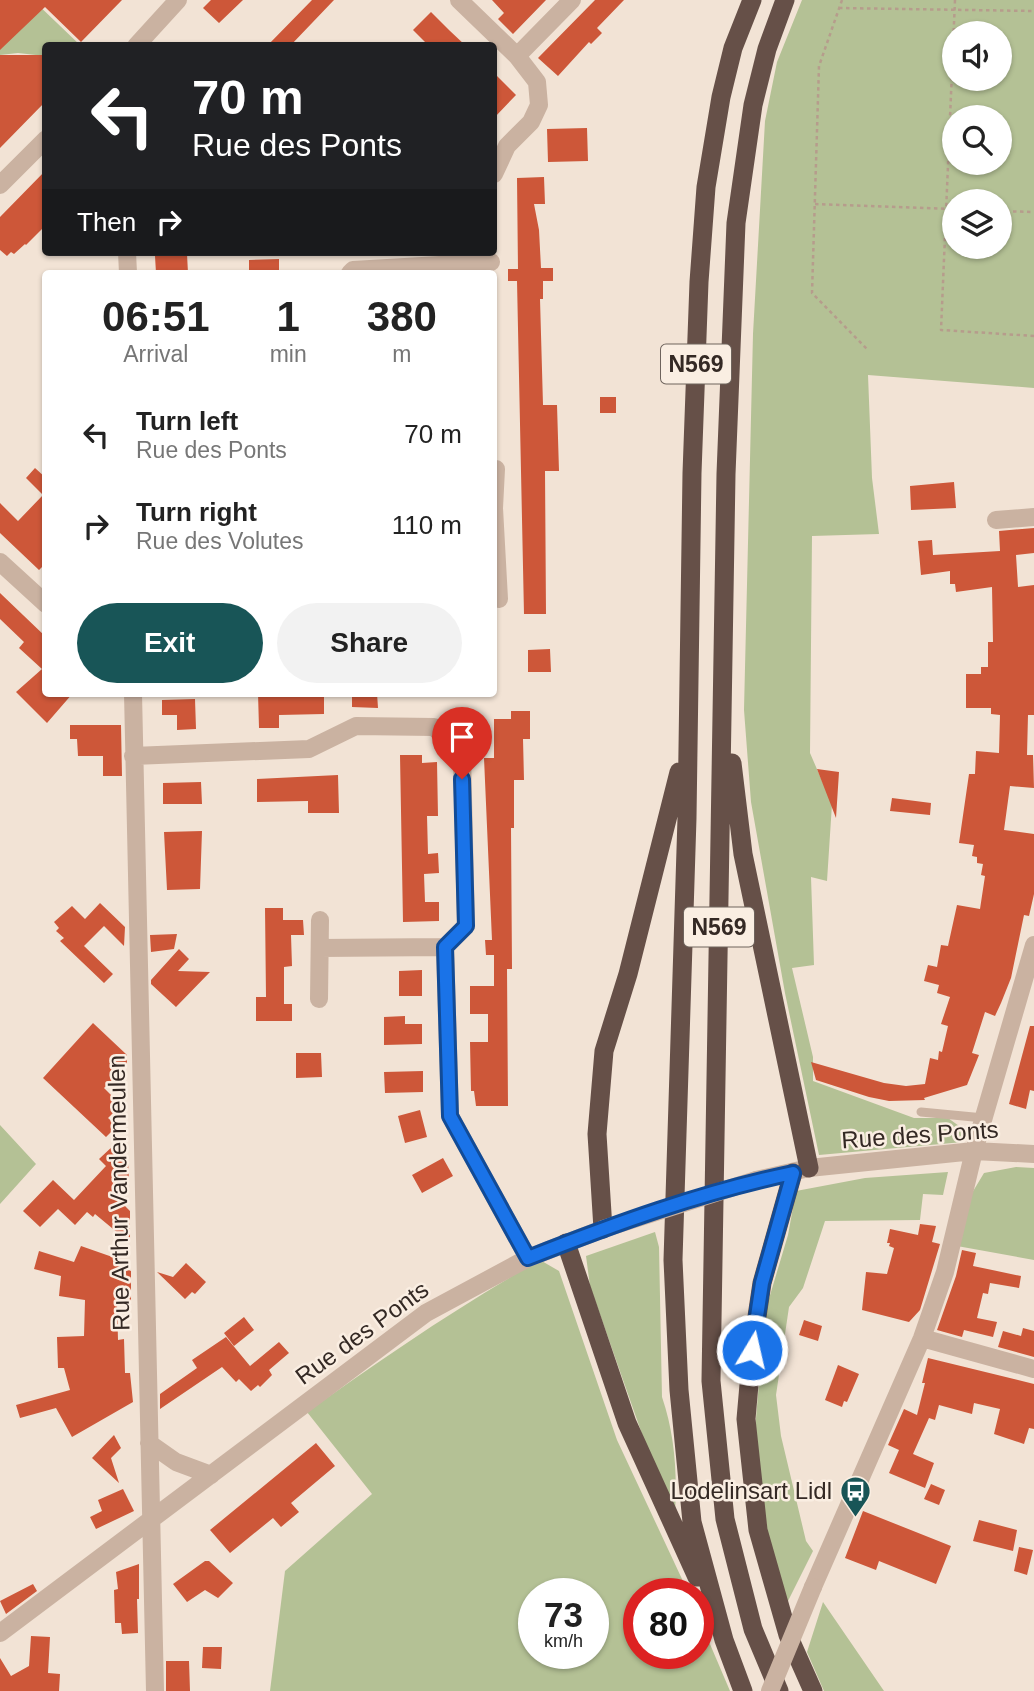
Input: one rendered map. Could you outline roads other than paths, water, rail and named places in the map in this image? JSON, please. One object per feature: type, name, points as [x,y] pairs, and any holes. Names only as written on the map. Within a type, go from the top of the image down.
[{"type":"highway","name":"N569","points":[[743,1691],[722,1632],[692,1522],[679,1390],[673,1259],[699,282],[706,187],[720,97],[733,48],[752,0]]},
{"type":"highway","name":"N569","points":[[779,1691],[753,1629],[724,1519],[711,1381],[711,1250],[726,474],[736,223],[753,105],[767,49],[785,0]]},
{"type":"highway","points":[[723,697],[743,854],[801,1170],[762,1283],[752,1350],[746,1419],[758,1530],[788,1635],[813,1691]]},
{"type":"highway","points":[[603,1229],[597,1134],[604,1051],[643,920],[688,734]]},
{"type":"highway","points":[[566,1243],[627,1423],[722,1632]]},
{"type":"street","points":[[140,42],[178,0]]},
{"type":"street","points":[[459,0],[517,56],[537,82],[539,105],[531,122],[507,146],[497,168]]},
{"type":"street","points":[[517,56],[572,0]]},
{"type":"street","points":[[0,185],[42,143]]},
{"type":"street","points":[[353,270],[491,262]]},
{"type":"street","points":[[996,520],[1034,517]]},
{"type":"street","points":[[0,562],[42,600]]},
{"type":"street","points":[[497,563],[499,599]]},
{"type":"street","name":"Rue Arthur Vandermeulen","points":[[133,697],[155,1691]]},
{"type":"street","points":[[134,756],[309,750],[356,726],[434,727],[462,755],[466,926],[445,947],[320,948]]},
{"type":"street","points":[[319,999],[320,920]]},
{"type":"street","points":[[770,1691],[922,1338],[945,1272],[974,1150],[1034,945]]},
{"type":"street","points":[[445,947],[450,1116],[528,1258]]},
{"type":"street","name":"Rue des Ponts","points":[[0,1633],[426,1312],[528,1258],[603,1229],[756,1180],[801,1170],[974,1150],[1034,1154]]},
{"type":"street","points":[[922,1338],[1034,1369]]},
{"type":"street","points":[[149,1443],[176,1462],[211,1475]]},
{"type":"lane","points":[[921,1112],[984,1118]]},
{"type":"place","name":"Lodelinsart Lidl","points":[[855,1518]]}]
